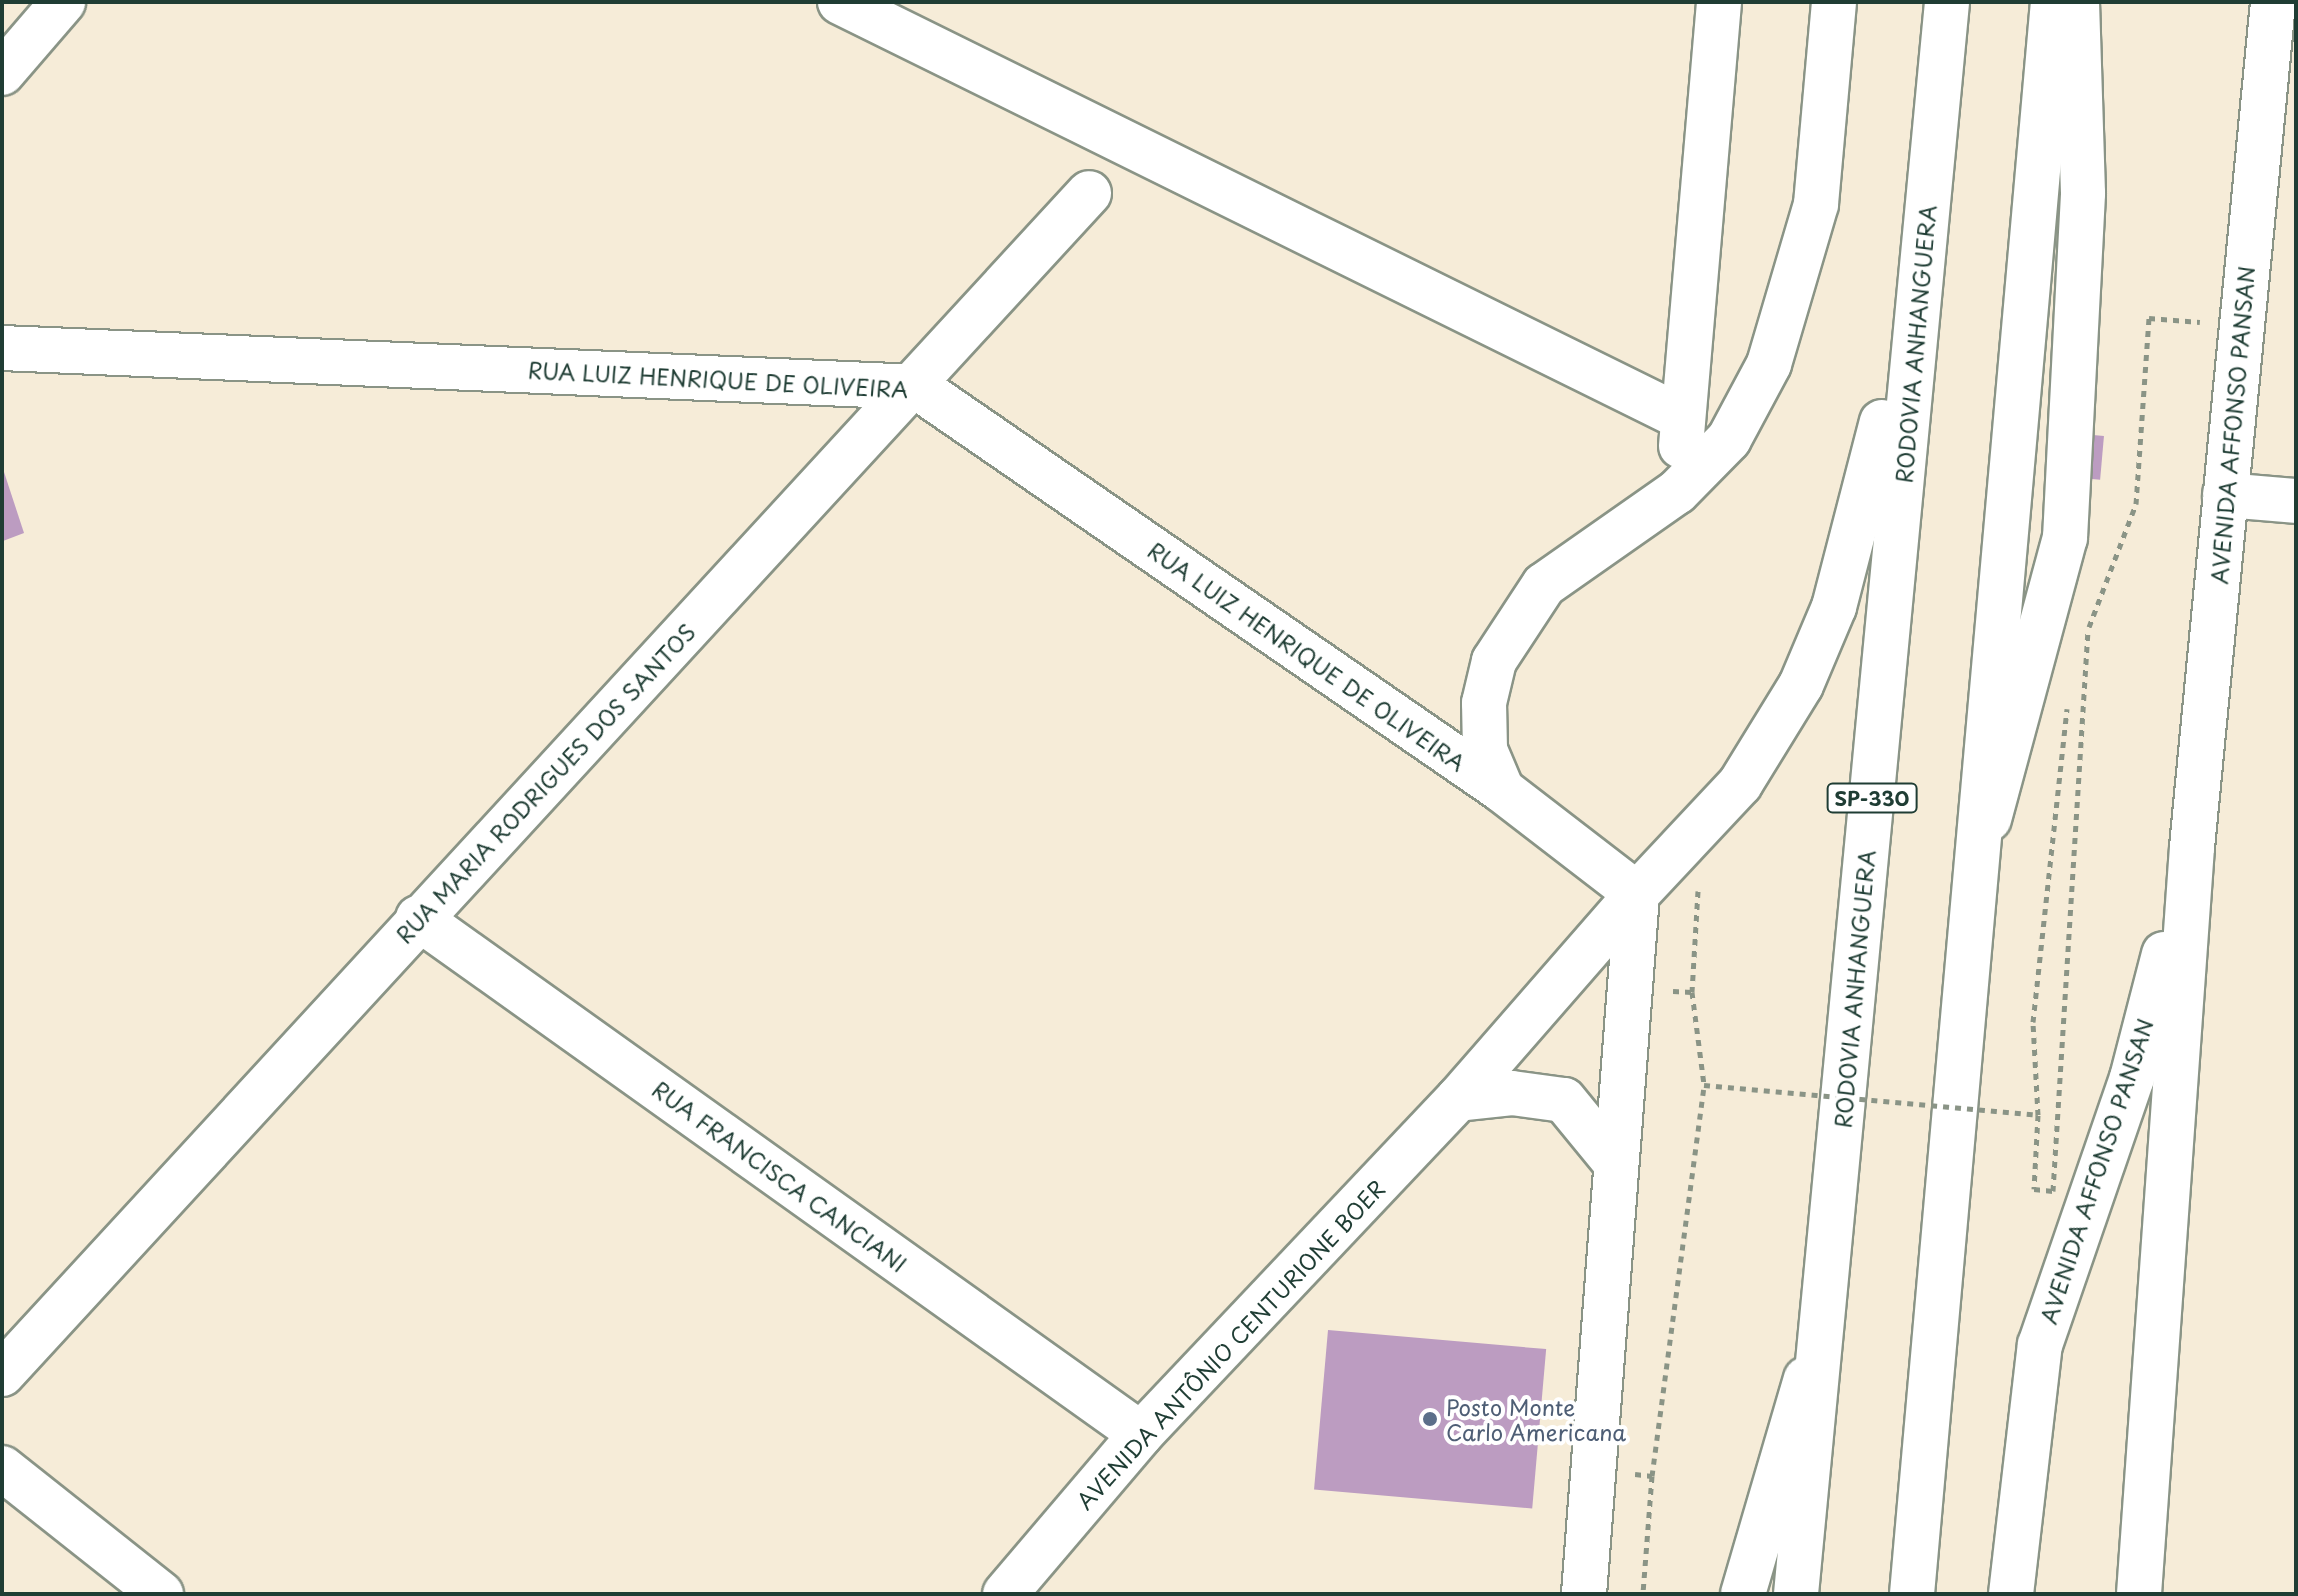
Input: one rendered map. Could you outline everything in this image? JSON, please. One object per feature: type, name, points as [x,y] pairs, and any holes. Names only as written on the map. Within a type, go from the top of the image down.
[{"type":"main road","points":[[2,73],[63,2]]},
{"type":"main road","points":[[840,2],[1683,418]]},
{"type":"main road","points":[[1677,492],[1719,2]]},
{"type":"main road","points":[[1502,790],[1485,750],[1484,703],[1494,661],[1515,622],[1544,585],[1677,492],[1729,439],[1769,364],[1797,285],[1816,204],[1834,2]]},
{"type":"main road","points":[[1912,1594],[2053,2]]},
{"type":"main road","points":[[1978,852],[2011,753],[2065,538],[2083,193],[2077,2]]},
{"type":"main road","name":"AVENIDA AFFONSO PANSAN","points":[[2139,1594],[2192,847],[2273,2]]},
{"type":"main road","name":"AVENIDA ANTÔNIO CENTURIONE BOER","points":[[1005,1594],[1141,1434],[1458,1099],[1637,894],[1740,784],[1801,685],[1834,607],[1876,462],[1946,13]]},
{"type":"main road","name":"RODOVIA ANHANGUERA","points":[[1796,1594],[1946,13]]},
{"type":"main road","name":"RUA MARIA RODRIGUES DOS SANTOS","points":[[2,1374],[418,918],[917,387],[1089,193]]},
{"type":"main road","name":"RUA LUIZ HENRIQUE DE OLIVEIRA","points":[[2,348],[917,387],[1502,790],[1637,894]]},
{"type":"main road","points":[[2225,495],[2296,501]]},
{"type":"main road","name":"AVENIDA AFFONSO PANSAN","points":[[2011,1594],[2040,1345],[2132,1078],[2192,847]]},
{"type":"main road","points":[[1584,1594],[1614,1161],[1637,894]]},
{"type":"main road","name":"RUA FRANCISCA CANCIANI","points":[[418,918],[1141,1434]]},
{"type":"main road","points":[[1458,1099],[1512,1093],[1564,1100],[1614,1161]]},
{"type":"main road","points":[[1743,1594],[1822,1322]]},
{"type":"main road","points":[[2,1468],[161,1594]]},
{"type":"path","points":[[2068,701],[2033,1022],[2038,1115],[2034,1189],[2053,1191],[2088,630],[2136,504],[2149,318],[2241,325]]},
{"type":"path","points":[[2075,630],[2088,630]]},
{"type":"path","points":[[1643,1594],[1652,1476],[1704,1085],[1692,992],[1703,824]]},
{"type":"path","points":[[1704,1085],[2038,1115]]},
{"type":"building","points":[[2093,435],[2104,436],[2100,480],[2089,479]]},
{"type":"building","points":[[3,469],[24,533],[3,541],[2,539]]},
{"type":"building","name":"Posto Monte Carlo Americana","points":[[1328,1330],[1546,1349],[1532,1508],[1314,1489]]},
{"type":"place","name":"Posto Monte Carlo Americana","points":[[1430,1419]]}]
